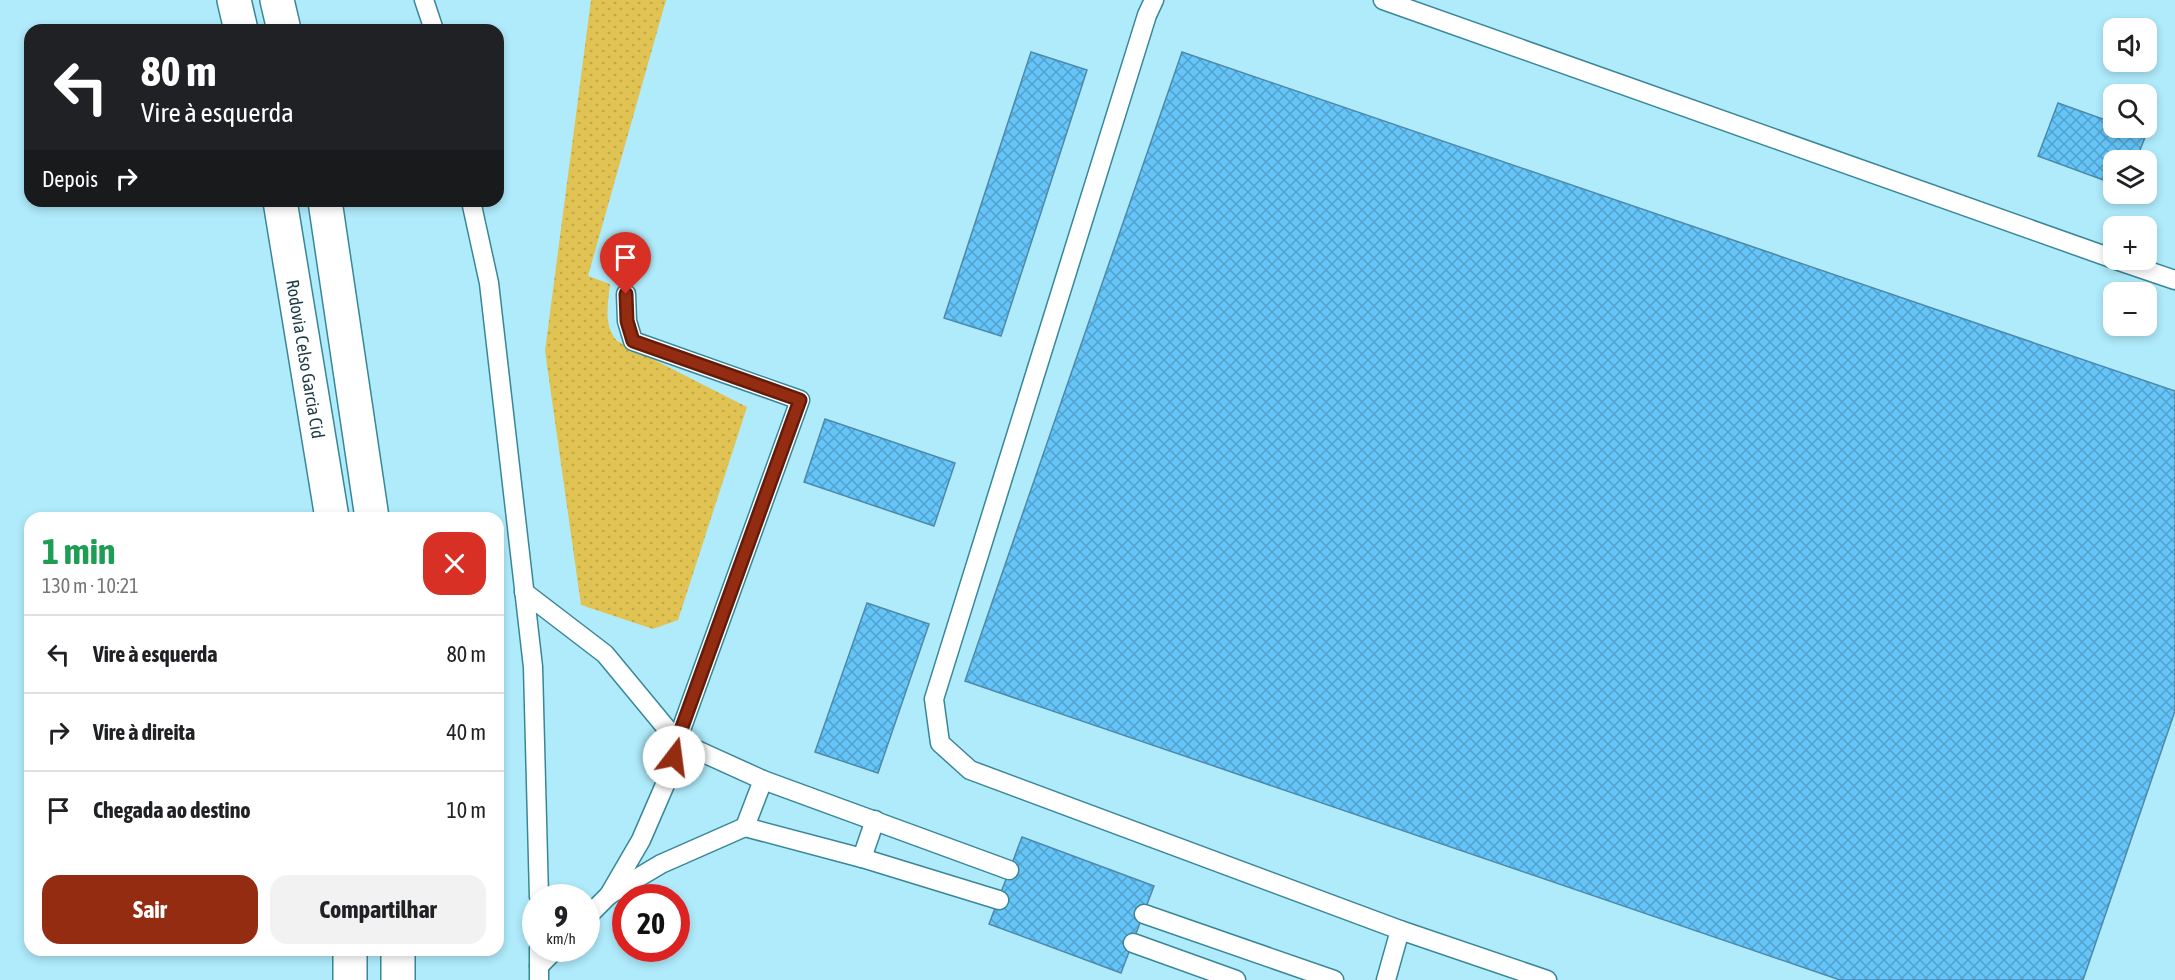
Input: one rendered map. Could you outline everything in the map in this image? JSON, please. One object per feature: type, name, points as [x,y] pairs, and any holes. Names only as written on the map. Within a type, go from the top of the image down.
[{"type":"highway","points":[[234,0],[240,24]]},
{"type":"highway","points":[[277,0],[283,24]]},
{"type":"highway","name":"Rodovia Celso Garcia Cid","points":[[281,207],[331,512]]},
{"type":"highway","points":[[327,207],[371,512]]},
{"type":"highway","points":[[350,956],[350,980]]},
{"type":"highway","points":[[398,956],[398,980]]},
{"type":"lane","points":[[424,0],[432,24]]},
{"type":"lane","points":[[1154,0],[1140,38],[934,699],[940,743],[970,770],[1400,930],[1547,980]]},
{"type":"lane","points":[[1383,0],[2103,255]]},
{"type":"lane","points":[[472,207],[489,283],[533,668],[538,884]]},
{"type":"lane","points":[[2146,270],[2175,280]]},
{"type":"lane","points":[[609,895],[641,840],[659,802],[670,773],[677,741],[800,400],[633,341],[627,321],[626,294]]},
{"type":"lane","points":[[524,592],[605,654],[677,741],[763,780],[1009,870]]},
{"type":"lane","points":[[745,827],[763,780]]},
{"type":"lane","points":[[862,858],[875,820]]},
{"type":"lane","points":[[600,904],[609,895],[661,864],[745,827],[862,858],[999,900]]},
{"type":"lane","points":[[1144,914],[1334,980]]},
{"type":"lane","points":[[1386,980],[1400,930]]},
{"type":"lane","points":[[1133,943],[1236,980]]},
{"type":"shaded area","points":[[591,0],[666,0],[588,276],[610,284],[608,321],[617,341],[747,407],[678,620],[653,629],[581,605],[545,351]]},
{"type":"building","points":[[1031,52],[1087,70],[1001,336],[944,318]]},
{"type":"building","points":[[1182,52],[2175,391],[2175,711],[2083,980],[1840,980],[965,681]]},
{"type":"building","points":[[2058,103],[2103,119],[2103,138],[2145,138],[2140,150],[2103,150],[2103,180],[2038,156]]},
{"type":"building","points":[[825,419],[955,463],[934,526],[804,482]]},
{"type":"building","points":[[867,603],[929,624],[878,773],[815,752]]},
{"type":"building","points":[[1022,837],[1154,886],[1121,973],[989,924]]},
{"type":"route","points":[[626,294],[627,321],[633,341],[800,400],[677,741],[674,757]]}]
